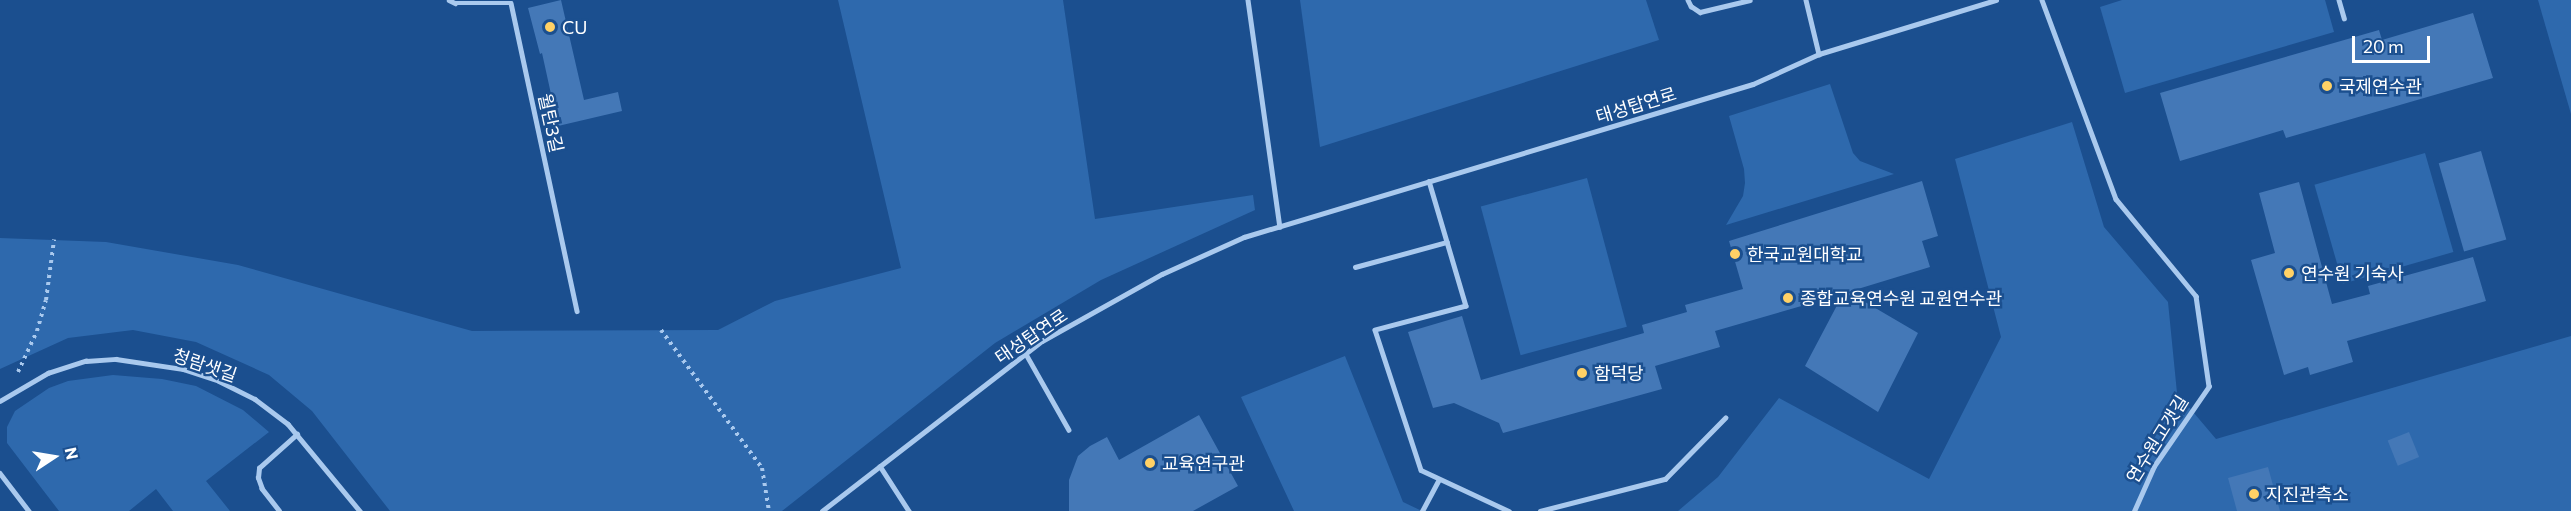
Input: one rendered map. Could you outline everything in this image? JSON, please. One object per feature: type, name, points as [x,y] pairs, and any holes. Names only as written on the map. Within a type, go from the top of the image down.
[{"type":"street","name":"연수원고갯길","points":[[2134,511],[2154,466],[2209,386]]},
{"type":"street","points":[[1422,511],[1439,479]]},
{"type":"lane","name":"월탄3길","points":[[448,0],[455,3],[513,2],[577,311]]},
{"type":"lane","points":[[1248,0],[1280,227]]},
{"type":"lane","points":[[1688,0],[1691,6],[1700,12],[1750,0]]},
{"type":"lane","points":[[1806,0],[1819,54]]},
{"type":"lane","name":"태성탑연로","points":[[822,511],[1042,341],[1162,274],[1244,237],[1753,84],[1819,54],[1996,0]]},
{"type":"lane","points":[[2042,0],[2116,198],[2196,296],[2209,386]]},
{"type":"lane","points":[[2339,0],[2344,18]]},
{"type":"lane","points":[[1429,181],[1466,306],[1375,330],[1416,461],[1421,470],[1509,511]]},
{"type":"lane","points":[[1354,267],[1447,242]]},
{"type":"lane","points":[[1026,354],[1069,430]]},
{"type":"lane","name":"청람샛길","points":[[0,401],[7,394],[48,373],[86,361],[116,359],[152,362],[183,369],[255,399],[297,434],[360,511]]},
{"type":"lane","points":[[1540,511],[1665,479],[1725,418]]},
{"type":"lane","points":[[279,511],[262,489],[258,478],[259,468],[297,434]]},
{"type":"lane","points":[[880,466],[909,511]]},
{"type":"lane","points":[[0,473],[29,511]]},
{"type":"path","points":[[7,394],[37,331],[53,268],[54,240]]},
{"type":"path","points":[[661,330],[762,468],[769,511]]},
{"type":"shaded area","points":[[838,0],[1063,0],[1095,219],[1253,195],[1255,210],[1101,280],[995,343],[782,511],[390,511],[312,411],[269,375],[196,342],[133,330],[68,338],[0,369],[0,238],[106,242],[238,265],[472,331],[718,330],[775,301],[901,268]]},
{"type":"shaded area","points":[[1300,0],[1646,0],[1659,40],[1320,147]]},
{"type":"shaded area","points":[[2122,0],[2325,0],[2334,32],[2125,93],[2100,7]]},
{"type":"shaded area","points":[[2538,0],[2571,0],[2571,114]]},
{"type":"shaded area","points":[[1830,84],[1853,153],[1860,161],[1894,174],[1726,225],[1743,196],[1745,183],[1744,169],[1729,116]]},
{"type":"shaded area","points":[[2072,122],[2104,227],[2168,302],[2177,393],[2216,439],[2571,336],[2571,511],[1678,511],[1718,477],[1779,398],[1929,479],[2001,337],[1955,159]]},
{"type":"shaded area","points":[[2425,153],[2453,252],[2343,284],[2314,185]]},
{"type":"shaded area","points":[[1587,178],[1627,327],[1521,355],[1481,206]]},
{"type":"shaded area","points":[[1345,356],[1403,502],[1422,511],[1294,511],[1241,397]]},
{"type":"shaded area","points":[[113,375],[162,379],[196,386],[243,410],[269,432],[206,481],[230,511],[173,511],[156,489],[129,511],[59,511],[7,443],[7,427],[15,411],[49,388],[68,381]]},
{"type":"building","points":[[561,0],[584,100],[618,92],[622,111],[558,126],[542,53],[540,54],[528,8]]},
{"type":"building","name":"국제연수관","points":[[2473,13],[2493,78],[2286,138],[2283,130],[2180,161],[2160,93],[2379,30],[2382,40]]},
{"type":"building","points":[[2481,151],[2506,239],[2464,252],[2439,163]]},
{"type":"building","points":[[1922,181],[1938,236],[1922,241],[1930,267],[1848,292],[1918,333],[1878,412],[1805,366],[1843,294],[1715,331],[1720,347],[1655,366],[1662,389],[1503,433],[1499,423],[1454,403],[1433,408],[1408,332],[1462,316],[1481,380],[1644,333],[1642,325],[1687,312],[1685,305],[1743,289],[1729,241]]},
{"type":"building","name":"연수원 기숙사","points":[[2299,182],[2332,304],[2370,294],[2368,286],[2473,257],[2486,301],[2347,341],[2353,362],[2310,375],[2308,367],[2284,375],[2251,260],[2275,253],[2259,193]]},
{"type":"building","name":"교육연구관","points":[[1199,415],[1238,486],[1193,511],[1069,511],[1069,480],[1078,456],[1090,446],[1107,437],[1119,460]]},
{"type":"building","points":[[2409,432],[2419,457],[2398,466],[2388,441]]},
{"type":"building","name":"지진관측소","points":[[2268,467],[2280,511],[2237,511],[2228,478]]},
{"type":"place","name":"CU","points":[[550,27]]},
{"type":"place","name":"국제연수관","points":[[2327,86]]},
{"type":"place","name":"한국교원대학교","points":[[1735,254]]},
{"type":"place","name":"연수원 기숙사","points":[[2289,273]]},
{"type":"place","name":"종합교육연수원 교원연수관","points":[[1788,298]]},
{"type":"place","name":"함덕당","points":[[1582,373]]},
{"type":"place","name":"교육연구관","points":[[1150,463]]},
{"type":"place","name":"지진관측소","points":[[2254,494]]}]
